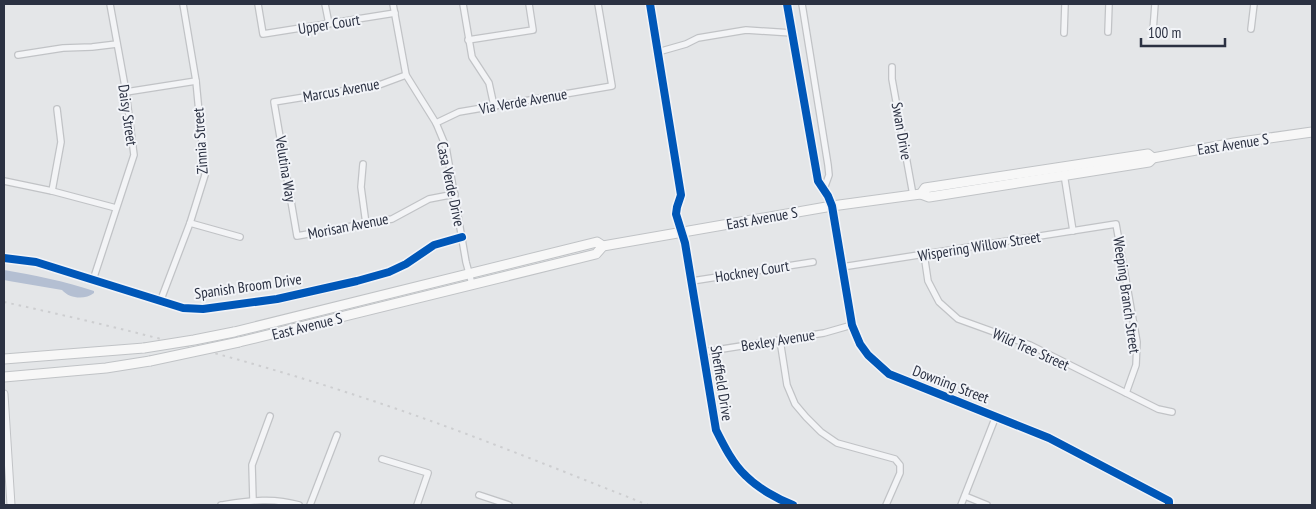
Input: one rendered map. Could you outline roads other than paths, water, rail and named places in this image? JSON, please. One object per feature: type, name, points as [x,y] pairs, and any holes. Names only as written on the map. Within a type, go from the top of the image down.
[{"type":"main road","name":"East Avenue S","points":[[4,377],[106,368],[150,361],[239,342],[596,254],[603,246],[681,231],[832,206],[917,194],[929,197],[1063,176],[1148,162],[1153,158],[1234,143],[1312,132]]},
{"type":"main road","name":"East Avenue S","points":[[917,194],[925,188],[1148,154],[1153,158]]},
{"type":"main road","name":"East Avenue S","points":[[4,359],[144,348],[194,340],[234,332],[596,242],[603,246]]},
{"type":"street","name":"Daisy Street","points":[[93,280],[134,156],[126,92],[110,4]]},
{"type":"street","name":"Zinnia Street","points":[[160,302],[190,223],[205,175],[196,81],[183,4]]},
{"type":"street","name":"Upper Court","points":[[258,4],[263,34],[395,13]]},
{"type":"street","points":[[325,4],[329,24]]},
{"type":"street","name":"Casa Verde Drive","points":[[394,4],[406,75],[436,123],[446,148],[468,273],[472,284]]},
{"type":"street","points":[[463,4],[472,56],[489,83],[494,106]]},
{"type":"street","points":[[468,40],[533,30],[529,4]]},
{"type":"street","name":"Via Verde Avenue","points":[[436,123],[459,112],[612,86],[598,4]]},
{"type":"street","name":"Sheffield Drive","points":[[650,4],[681,195],[676,214],[685,243],[716,430],[726,450],[745,476],[780,500],[793,505]]},
{"type":"street","name":"Downing Street","points":[[787,4],[818,182],[832,206],[852,325],[860,344],[868,355],[889,374],[1049,438],[1169,503]]},
{"type":"street","points":[[802,4],[828,164],[829,174],[824,190]]},
{"type":"street","points":[[1064,33],[1065,4]]},
{"type":"street","points":[[1108,32],[1110,4]]},
{"type":"street","points":[[1153,31],[1154,4]]},
{"type":"street","points":[[1251,29],[1254,4]]},
{"type":"street","points":[[658,52],[686,44],[698,38],[746,30],[792,33]]},
{"type":"street","points":[[18,55],[63,48],[92,48],[117,44]]},
{"type":"street","name":"Swan Drive","points":[[892,67],[892,79],[917,194]]},
{"type":"street","name":"Marcus Avenue","points":[[274,102],[379,85],[406,75]]},
{"type":"street","points":[[126,92],[196,81]]},
{"type":"street","name":"Velutina Way","points":[[274,102],[297,236]]},
{"type":"street","points":[[52,191],[61,142],[58,109]]},
{"type":"street","points":[[1073,231],[1063,176],[1065,172],[1095,167],[1104,161]]},
{"type":"street","points":[[363,164],[361,187],[366,224]]},
{"type":"street","points":[[4,181],[52,191],[116,208]]},
{"type":"street","name":"Morisan Avenue","points":[[297,236],[392,219],[429,199],[455,194]]},
{"type":"street","points":[[190,223],[240,237]]},
{"type":"street","name":"Wispering Willow Street","points":[[842,267],[1116,224]]},
{"type":"street","name":"Weeping Branch Street","points":[[1116,224],[1137,342],[1136,365],[1126,394]]},
{"type":"street","name":"Spanish Broom Drive","points":[[4,258],[36,262],[160,302],[183,308],[203,309],[277,299],[389,272],[406,264],[434,245],[462,238]]},
{"type":"street","name":"Wild Tree Street","points":[[924,254],[928,281],[939,302],[958,319],[1030,346],[1158,409],[1172,412]]},
{"type":"street","name":"Hockney Court","points":[[692,281],[813,262]]},
{"type":"street","name":"Bexley Avenue","points":[[703,352],[824,333],[852,325]]},
{"type":"street","points":[[780,340],[784,372],[790,392],[795,404],[816,427],[837,443],[895,459],[900,465],[900,473],[886,505]]},
{"type":"street","points":[[4,394],[11,505]]},
{"type":"street","points":[[253,500],[252,465],[270,416]]},
{"type":"street","points":[[961,505],[996,416]]},
{"type":"street","points":[[310,505],[337,435]]},
{"type":"street","points":[[382,459],[428,473],[417,505]]},
{"type":"street","points":[[479,494],[509,505]]},
{"type":"street","points":[[965,496],[987,505]]},
{"type":"street","points":[[221,505],[253,500],[282,500],[299,505]]},
{"type":"water","points":[[4,270],[60,281],[94,291],[94,293],[78,298],[62,290],[4,280]]},
{"type":"railway","points":[[4,302],[182,344],[314,382],[395,408],[648,505]]}]
